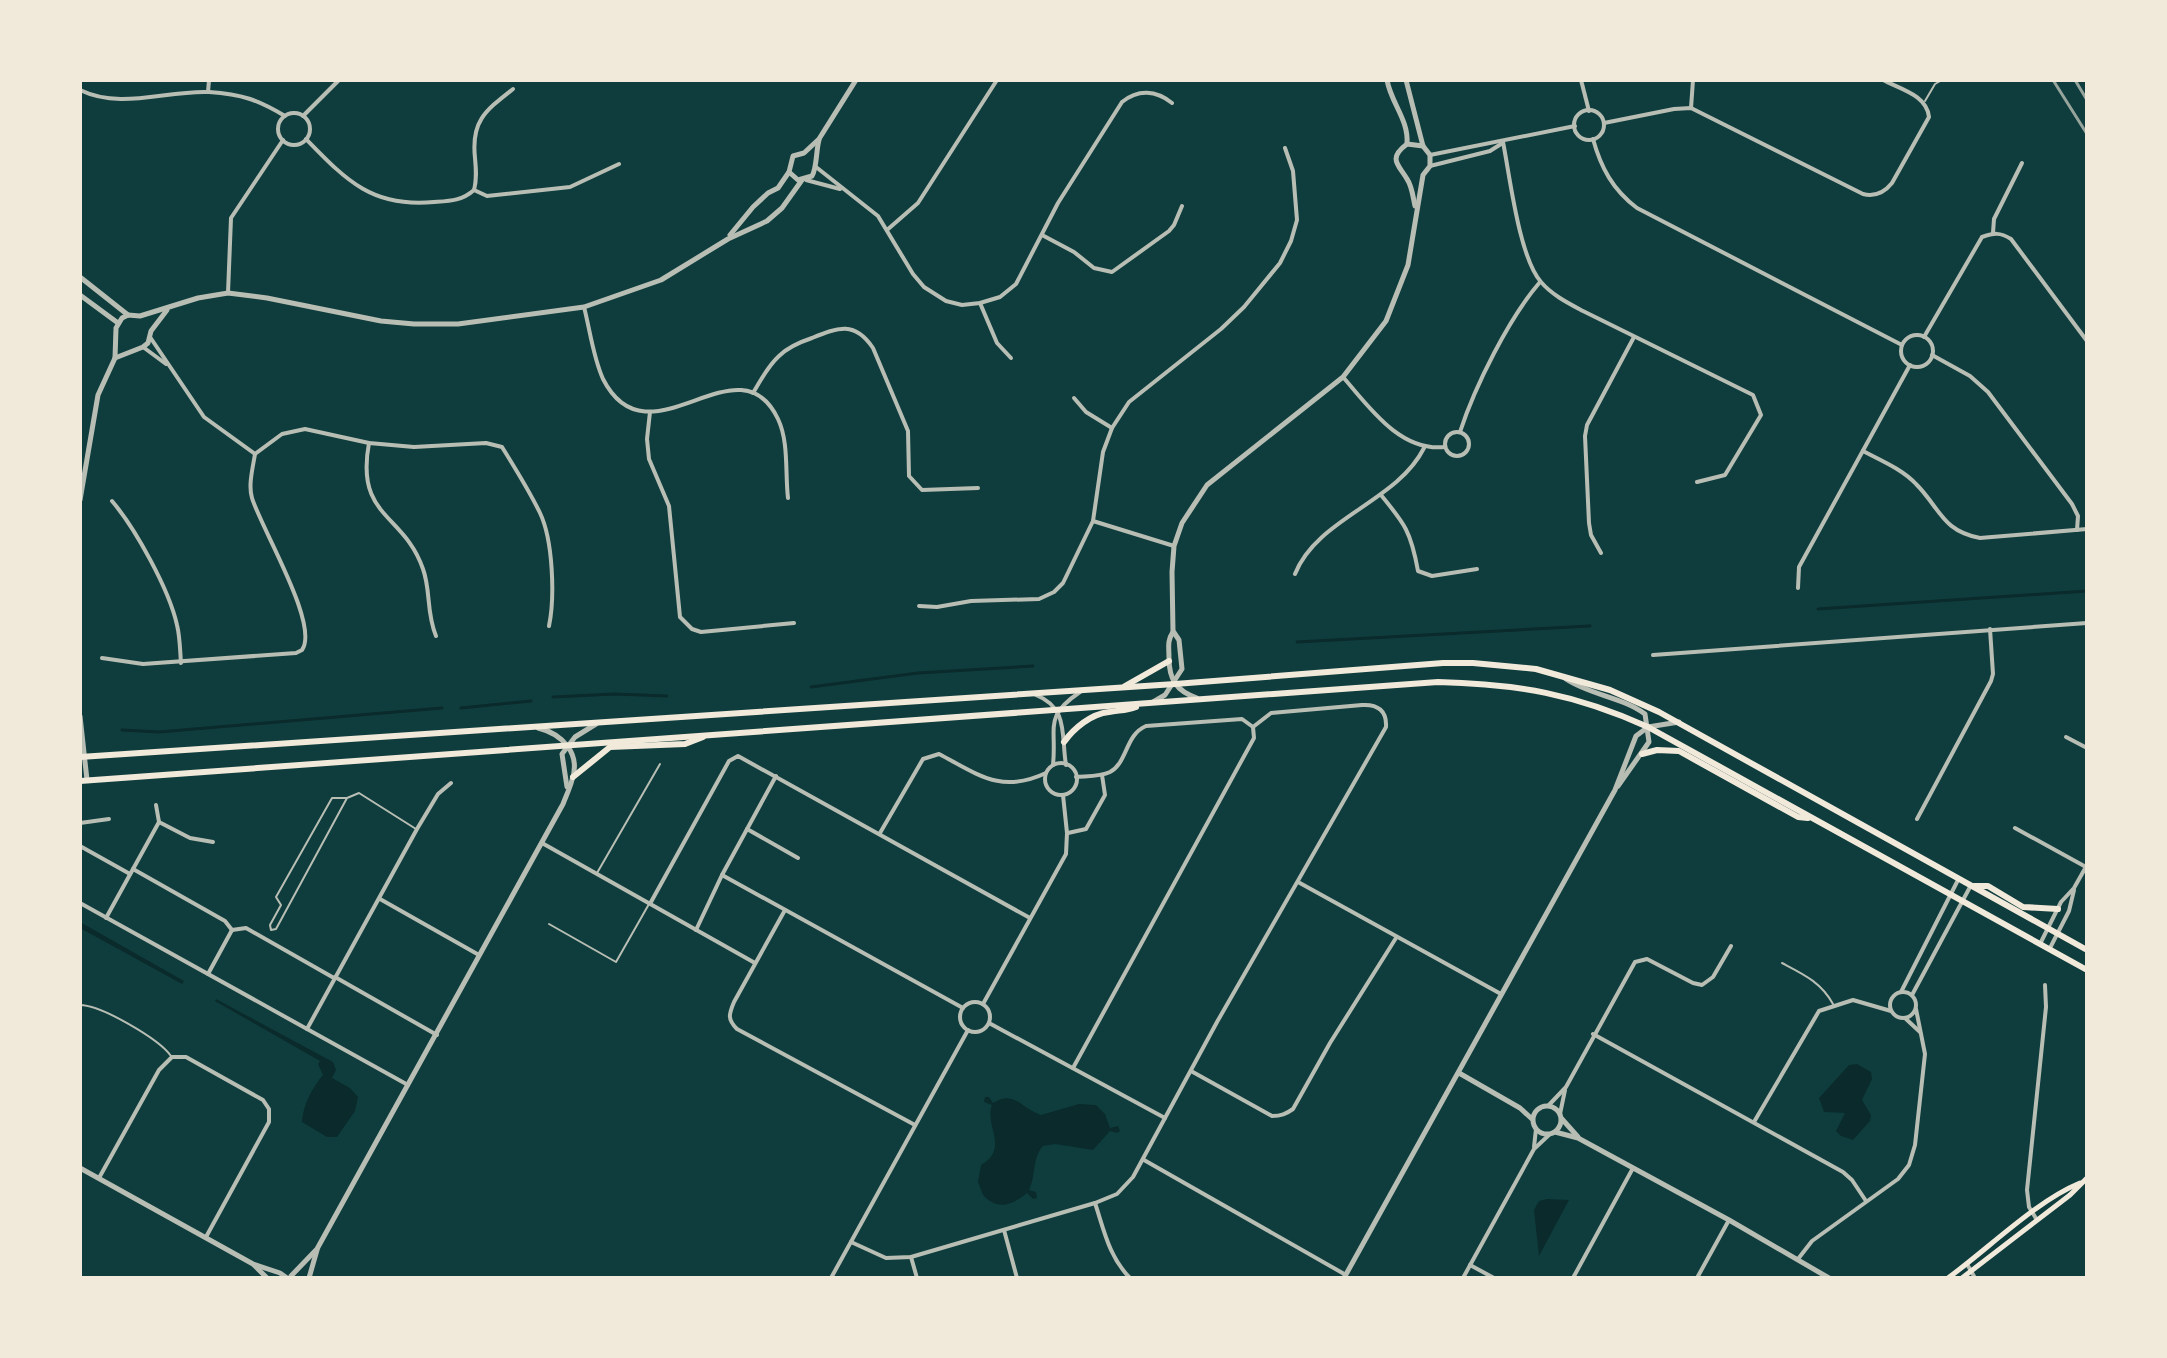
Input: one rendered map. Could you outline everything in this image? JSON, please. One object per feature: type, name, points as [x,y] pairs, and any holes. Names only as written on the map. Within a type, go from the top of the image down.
[{"type":"main road","points":[[1122,687],[1169,661]]},
{"type":"main road","points":[[83,756],[596,724],[1443,663],[1517,666],[1610,690],[1679,722],[2087,950]]},
{"type":"main road","points":[[83,780],[1438,682],[1490,683],[1576,699],[1648,727],[2087,970]]},
{"type":"main road","points":[[1064,742],[1075,728],[1088,720],[1106,712],[1126,711],[1147,704]]},
{"type":"main road","points":[[573,777],[610,747],[685,744],[710,735]]},
{"type":"main road","points":[[1642,754],[1657,750],[1679,751],[1798,817],[1812,819]]},
{"type":"main road","points":[[1970,887],[1988,886],[2023,907],[2058,909]]},
{"type":"main road","points":[[1948,1278],[2067,1188],[2087,1178]]},
{"type":"main road","points":[[1963,1278],[2070,1195],[2080,1183]]},
{"type":"street","points":[[208,92],[209,80]]},
{"type":"street","points":[[303,116],[339,80]]},
{"type":"street","points":[[728,239],[753,207],[778,188],[789,172],[790,160],[804,153],[819,139],[856,80]]},
{"type":"street","points":[[887,230],[918,203],[997,80]]},
{"type":"street","points":[[1387,80],[1406,127],[1407,144],[1396,158],[1399,170],[1406,176],[1416,178],[1423,175]]},
{"type":"street","points":[[1203,700],[1186,695],[1168,671],[1168,640],[1173,631],[1174,546],[1182,523],[1207,485],[1343,377],[1386,321],[1408,265],[1423,175],[1430,166],[1430,155],[1423,146],[1406,80]]},
{"type":"street","points":[[1581,80],[1589,111]]},
{"type":"street","points":[[1691,108],[1693,80]]},
{"type":"street","points":[[1604,123],[1691,108],[1863,194],[1879,194],[1892,183],[1928,123],[1929,112],[1924,102],[1883,80]]},
{"type":"street","points":[[306,139],[336,171],[357,187],[382,197],[414,204],[458,200],[474,190],[477,175],[473,141],[477,125],[513,89]]},
{"type":"street","points":[[80,90],[93,96],[118,100],[208,92],[258,100],[285,116]]},
{"type":"street","points":[[804,153],[843,190],[878,216],[913,274],[931,293],[954,304],[980,303],[1000,297],[1016,284],[1070,183],[1122,102],[1131,95],[1149,92],[1172,103]]},
{"type":"street","points":[[1589,111],[1597,113],[1604,123],[1602,133],[1593,139],[1582,137],[1575,126],[1577,117],[1589,111]]},
{"type":"street","points":[[294,113],[303,116],[310,129],[306,139],[292,145],[283,140],[278,130],[285,116],[294,113]]},
{"type":"street","points":[[1430,155],[1575,126]]},
{"type":"street","points":[[143,347],[147,326],[168,309],[198,298],[228,293],[381,321],[414,324],[458,324],[584,307],[661,280],[728,239],[774,216],[804,180],[812,176],[819,139]]},
{"type":"street","points":[[1593,139],[1606,175],[1626,200],[1637,208],[1902,345]]},
{"type":"street","points":[[228,293],[231,218],[283,140]]},
{"type":"street","points":[[1430,166],[1490,151],[1503,142]]},
{"type":"street","points":[[1503,142],[1524,246],[1540,282],[1556,295],[1634,337],[1753,395],[1761,415],[1725,475],[1697,482]]},
{"type":"street","points":[[1407,144],[1423,146]]},
{"type":"street","points":[[919,606],[1031,600],[1049,595],[1063,583],[1093,521],[1103,452],[1112,428],[1129,402],[1221,329],[1244,307],[1280,263],[1297,220],[1293,171],[1285,148]]},
{"type":"street","points":[[1993,233],[1994,219],[2022,163]]},
{"type":"street","points":[[474,190],[487,196],[570,187],[619,164]]},
{"type":"street","points":[[789,172],[795,179],[843,190]]},
{"type":"street","points":[[1406,176],[1415,211]]},
{"type":"street","points":[[1042,235],[1082,257],[1094,268],[1112,272],[1169,231],[1182,206]]},
{"type":"street","points":[[1924,337],[1982,237],[1993,233],[2011,239],[2087,341]]},
{"type":"street","points":[[80,277],[147,326],[204,417],[255,454]]},
{"type":"street","points":[[1460,432],[1469,405],[1515,316],[1540,282]]},
{"type":"street","points":[[80,295],[118,323]]},
{"type":"street","points":[[980,303],[997,343],[1011,358]]},
{"type":"street","points":[[584,307],[598,365],[609,388],[628,406],[650,412],[676,408],[730,389],[753,393],[768,405],[784,437],[788,498]]},
{"type":"street","points":[[147,326],[168,309]]},
{"type":"street","points":[[80,500],[98,395],[115,358],[118,323],[128,315]]},
{"type":"street","points":[[753,393],[766,369],[796,344],[832,330],[846,328],[857,331],[866,337],[873,348],[908,431],[909,476],[922,490],[978,488]]},
{"type":"street","points":[[1601,553],[1591,535],[1589,523],[1585,436],[1587,425],[1634,337]]},
{"type":"street","points":[[1909,337],[1924,337],[1931,344],[1932,355],[1925,364],[1910,365],[1902,357],[1902,345],[1909,337]]},
{"type":"street","points":[[117,340],[132,350]]},
{"type":"street","points":[[115,358],[143,347]]},
{"type":"street","points":[[143,347],[171,368]]},
{"type":"street","points":[[1932,355],[1970,376],[1988,392],[2072,504],[2078,516],[2077,530]]},
{"type":"street","points":[[1798,588],[1799,567],[1910,365]]},
{"type":"street","points":[[1343,377],[1392,429],[1413,444],[1424,448],[1445,447]]},
{"type":"street","points":[[1074,398],[1086,412],[1112,428]]},
{"type":"street","points":[[650,412],[647,439],[649,459],[669,506],[680,617],[692,629],[701,632],[794,623]]},
{"type":"street","points":[[102,658],[143,664],[181,663],[296,653],[306,645],[307,636],[299,605],[251,495],[255,454],[282,434],[305,429],[369,443],[414,447],[486,443],[502,447],[541,515],[548,538],[552,609],[549,626]]},
{"type":"street","points":[[1460,432],[1468,440],[1466,451],[1460,456],[1452,455],[1445,447],[1445,439],[1449,433],[1460,432]]},
{"type":"street","points":[[369,443],[365,462],[368,488],[379,510],[413,546],[425,572],[429,620],[436,636]]},
{"type":"street","points":[[1295,574],[1301,558],[1311,546],[1381,495],[1416,464],[1424,448]]},
{"type":"street","points":[[1863,451],[1918,485],[1947,525],[1964,535],[1980,538],[2087,529]]},
{"type":"street","points":[[1381,495],[1413,539],[1418,571],[1432,576],[1477,569]]},
{"type":"street","points":[[112,501],[131,523],[172,608],[178,627],[181,663]]},
{"type":"street","points":[[1093,521],[1174,546]]},
{"type":"street","points":[[1653,655],[2087,623]]},
{"type":"street","points":[[1917,819],[1991,681],[1990,629]]},
{"type":"street","points":[[1147,704],[1165,695],[1182,669],[1179,640],[1173,631]]},
{"type":"street","points":[[1144,1160],[1345,1276],[1615,790],[1649,742],[1643,711],[1577,687],[1560,675]]},
{"type":"street","points":[[1028,782],[1046,773],[1053,765],[1052,723],[1057,710],[1085,689]]},
{"type":"street","points":[[1030,693],[1057,710],[1063,722],[1066,765],[1076,777]]},
{"type":"street","points":[[851,1242],[886,1258],[911,1257],[1095,1203],[1117,1194],[1133,1177],[1386,727],[1387,717],[1385,712],[1371,704],[1271,713],[1253,727]]},
{"type":"street","points":[[80,716],[83,780]]},
{"type":"street","points":[[1073,1068],[1254,738],[1253,727],[1242,719],[1146,726],[1133,734],[1111,772],[1076,777]]},
{"type":"street","points":[[1615,790],[1636,736],[1648,727],[1679,722]]},
{"type":"street","points":[[568,788],[562,754],[568,744],[596,724]]},
{"type":"street","points":[[309,1278],[317,1249],[563,804],[573,777],[572,755],[568,744],[547,730],[536,728]]},
{"type":"street","points":[[2066,737],[2087,748]]},
{"type":"street","points":[[880,833],[923,759],[939,754],[989,780],[1047,786],[1055,794],[1063,795],[1072,790],[1076,777]]},
{"type":"street","points":[[651,902],[729,761],[738,756],[1030,918]]},
{"type":"street","points":[[1053,765],[1066,765]]},
{"type":"street","points":[[1046,773],[1047,786]]},
{"type":"street","points":[[1067,833],[1086,829],[1105,795],[1102,775]]},
{"type":"street","points":[[696,930],[722,875],[777,776]]},
{"type":"street","points":[[307,1029],[417,829],[438,794],[451,783]]},
{"type":"street","points":[[983,1004],[1066,854],[1063,795]]},
{"type":"street","points":[[106,918],[159,822],[156,805]]},
{"type":"street","points":[[80,823],[109,819]]},
{"type":"street","points":[[159,822],[190,838],[213,842]]},
{"type":"street","points":[[2015,828],[2086,866],[2040,944]]},
{"type":"street","points":[[747,829],[798,858]]},
{"type":"street","points":[[542,843],[756,963]]},
{"type":"street","points":[[80,846],[225,921],[232,930]]},
{"type":"street","points":[[722,875],[963,1008]]},
{"type":"street","points":[[1875,1005],[1892,1000],[1901,992],[1958,880]]},
{"type":"street","points":[[1298,882],[1501,994]]},
{"type":"street","points":[[1798,1259],[1812,1241],[1898,1179],[1909,1165],[1915,1145],[1925,1054],[1912,995],[1970,887]]},
{"type":"street","points":[[2050,950],[2069,911],[2074,888]]},
{"type":"street","points":[[380,899],[480,955]]},
{"type":"street","points":[[80,903],[408,1085]]},
{"type":"street","points":[[785,910],[734,1002],[729,1014],[730,1022],[737,1029],[915,1125]]},
{"type":"street","points":[[232,930],[246,928],[437,1035]]},
{"type":"street","points":[[208,974],[232,930]]},
{"type":"street","points":[[1191,1071],[1272,1116],[1283,1116],[1293,1109],[1396,938]]},
{"type":"street","points":[[1520,1108],[1537,1110],[1548,1106],[1566,1087],[1635,962],[1647,959],[1702,985],[1713,977],[1731,946]]},
{"type":"street","points":[[2037,1220],[2027,1190],[2046,1007],[2045,985]]},
{"type":"street","points":[[1901,992],[1912,995]]},
{"type":"street","points":[[1754,1122],[1819,1011],[1853,1000],[1891,1011],[1898,1018],[1906,1019],[1921,1033]]},
{"type":"street","points":[[1891,1011],[1892,1000]]},
{"type":"street","points":[[971,1002],[983,1004],[990,1014],[989,1023],[979,1031],[968,1030],[961,1022],[963,1008],[971,1002]]},
{"type":"street","points":[[1906,1019],[1916,1009]]},
{"type":"street","points":[[989,1023],[1165,1118]]},
{"type":"street","points":[[831,1278],[968,1030]]},
{"type":"street","points":[[1593,1034],[1843,1172],[1866,1201]]},
{"type":"street","points":[[99,1178],[163,1063],[172,1057],[186,1057],[263,1100],[269,1109],[269,1122],[206,1237]]},
{"type":"street","points":[[1459,1073],[1520,1108],[1533,1119],[1536,1129],[1534,1149]]},
{"type":"street","points":[[1463,1278],[1534,1149],[1553,1133],[1561,1116],[1566,1087]]},
{"type":"street","points":[[1548,1106],[1561,1116],[1578,1138]]},
{"type":"street","points":[[1533,1119],[1537,1110]]},
{"type":"street","points":[[1536,1129],[1540,1133],[1578,1138],[1829,1278]]},
{"type":"street","points":[[80,1168],[253,1264],[288,1277],[300,1278]]},
{"type":"street","points":[[1573,1278],[1633,1168]]},
{"type":"street","points":[[1095,1203],[1109,1249],[1130,1278]]},
{"type":"street","points":[[1697,1278],[1729,1220]]},
{"type":"street","points":[[1004,1230],[1017,1278]]},
{"type":"street","points":[[288,1277],[317,1249]]},
{"type":"street","points":[[911,1257],[917,1278]]},
{"type":"street","points":[[253,1264],[267,1278]]},
{"type":"street","points":[[1967,1264],[1975,1278]]},
{"type":"street","points":[[1470,1265],[1494,1278]]},
{"type":"street","points":[[1957,1272],[1963,1278]]},
{"type":"lane","points":[[1924,102],[1935,84],[1942,80]]},
{"type":"lane","points":[[597,873],[660,764]]},
{"type":"lane","points":[[347,798],[276,929],[271,930],[270,925],[281,905],[276,897],[332,798],[347,798],[359,793],[417,829]]},
{"type":"lane","points":[[549,924],[616,962],[651,902]]},
{"type":"lane","points":[[1782,963],[1814,980],[1826,991],[1833,1004]]},
{"type":"lane","points":[[80,1005],[93,1006],[146,1035],[164,1046],[172,1057]]},
{"type":"water","points":[[80,922],[184,981],[182,984],[80,928]]},
{"type":"water","points":[[216,999],[333,1062],[336,1070],[332,1078],[350,1088],[358,1097],[355,1111],[337,1137],[327,1137],[302,1122],[309,1097],[323,1075],[318,1064],[320,1061]]},
{"type":"water","points":[[1857,1064],[1871,1072],[1872,1079],[1862,1100],[1871,1115],[1870,1121],[1853,1140],[1836,1131],[1845,1113],[1824,1112],[1819,1098],[1849,1065]]},
{"type":"water","points":[[985,1097],[993,1103],[1000,1099],[1012,1099],[1041,1115],[1079,1104],[1096,1105],[1105,1114],[1110,1128],[1118,1126],[1120,1131],[1110,1131],[1093,1150],[1055,1144],[1043,1146],[1037,1156],[1029,1190],[1036,1192],[1037,1198],[1033,1199],[1027,1193],[1016,1201],[1000,1205],[983,1195],[978,1182],[981,1165],[994,1151],[995,1144],[990,1113],[992,1105],[984,1102]]},
{"type":"water","points":[[1569,1200],[1539,1256],[1534,1210],[1539,1201]]},
{"type":"waterway","points":[[1818,609],[2087,591]]},
{"type":"waterway","points":[[1297,642],[1590,626]]},
{"type":"waterway","points":[[811,687],[918,673],[1033,666]]},
{"type":"waterway","points":[[553,697],[614,694],[667,696]]},
{"type":"waterway","points":[[461,708],[531,701]]},
{"type":"waterway","points":[[122,730],[159,732],[442,708]]},
{"type":"railway","points":[[2053,80],[2087,134]]},
{"type":"railway","points":[[2075,80],[2087,100]]}]
